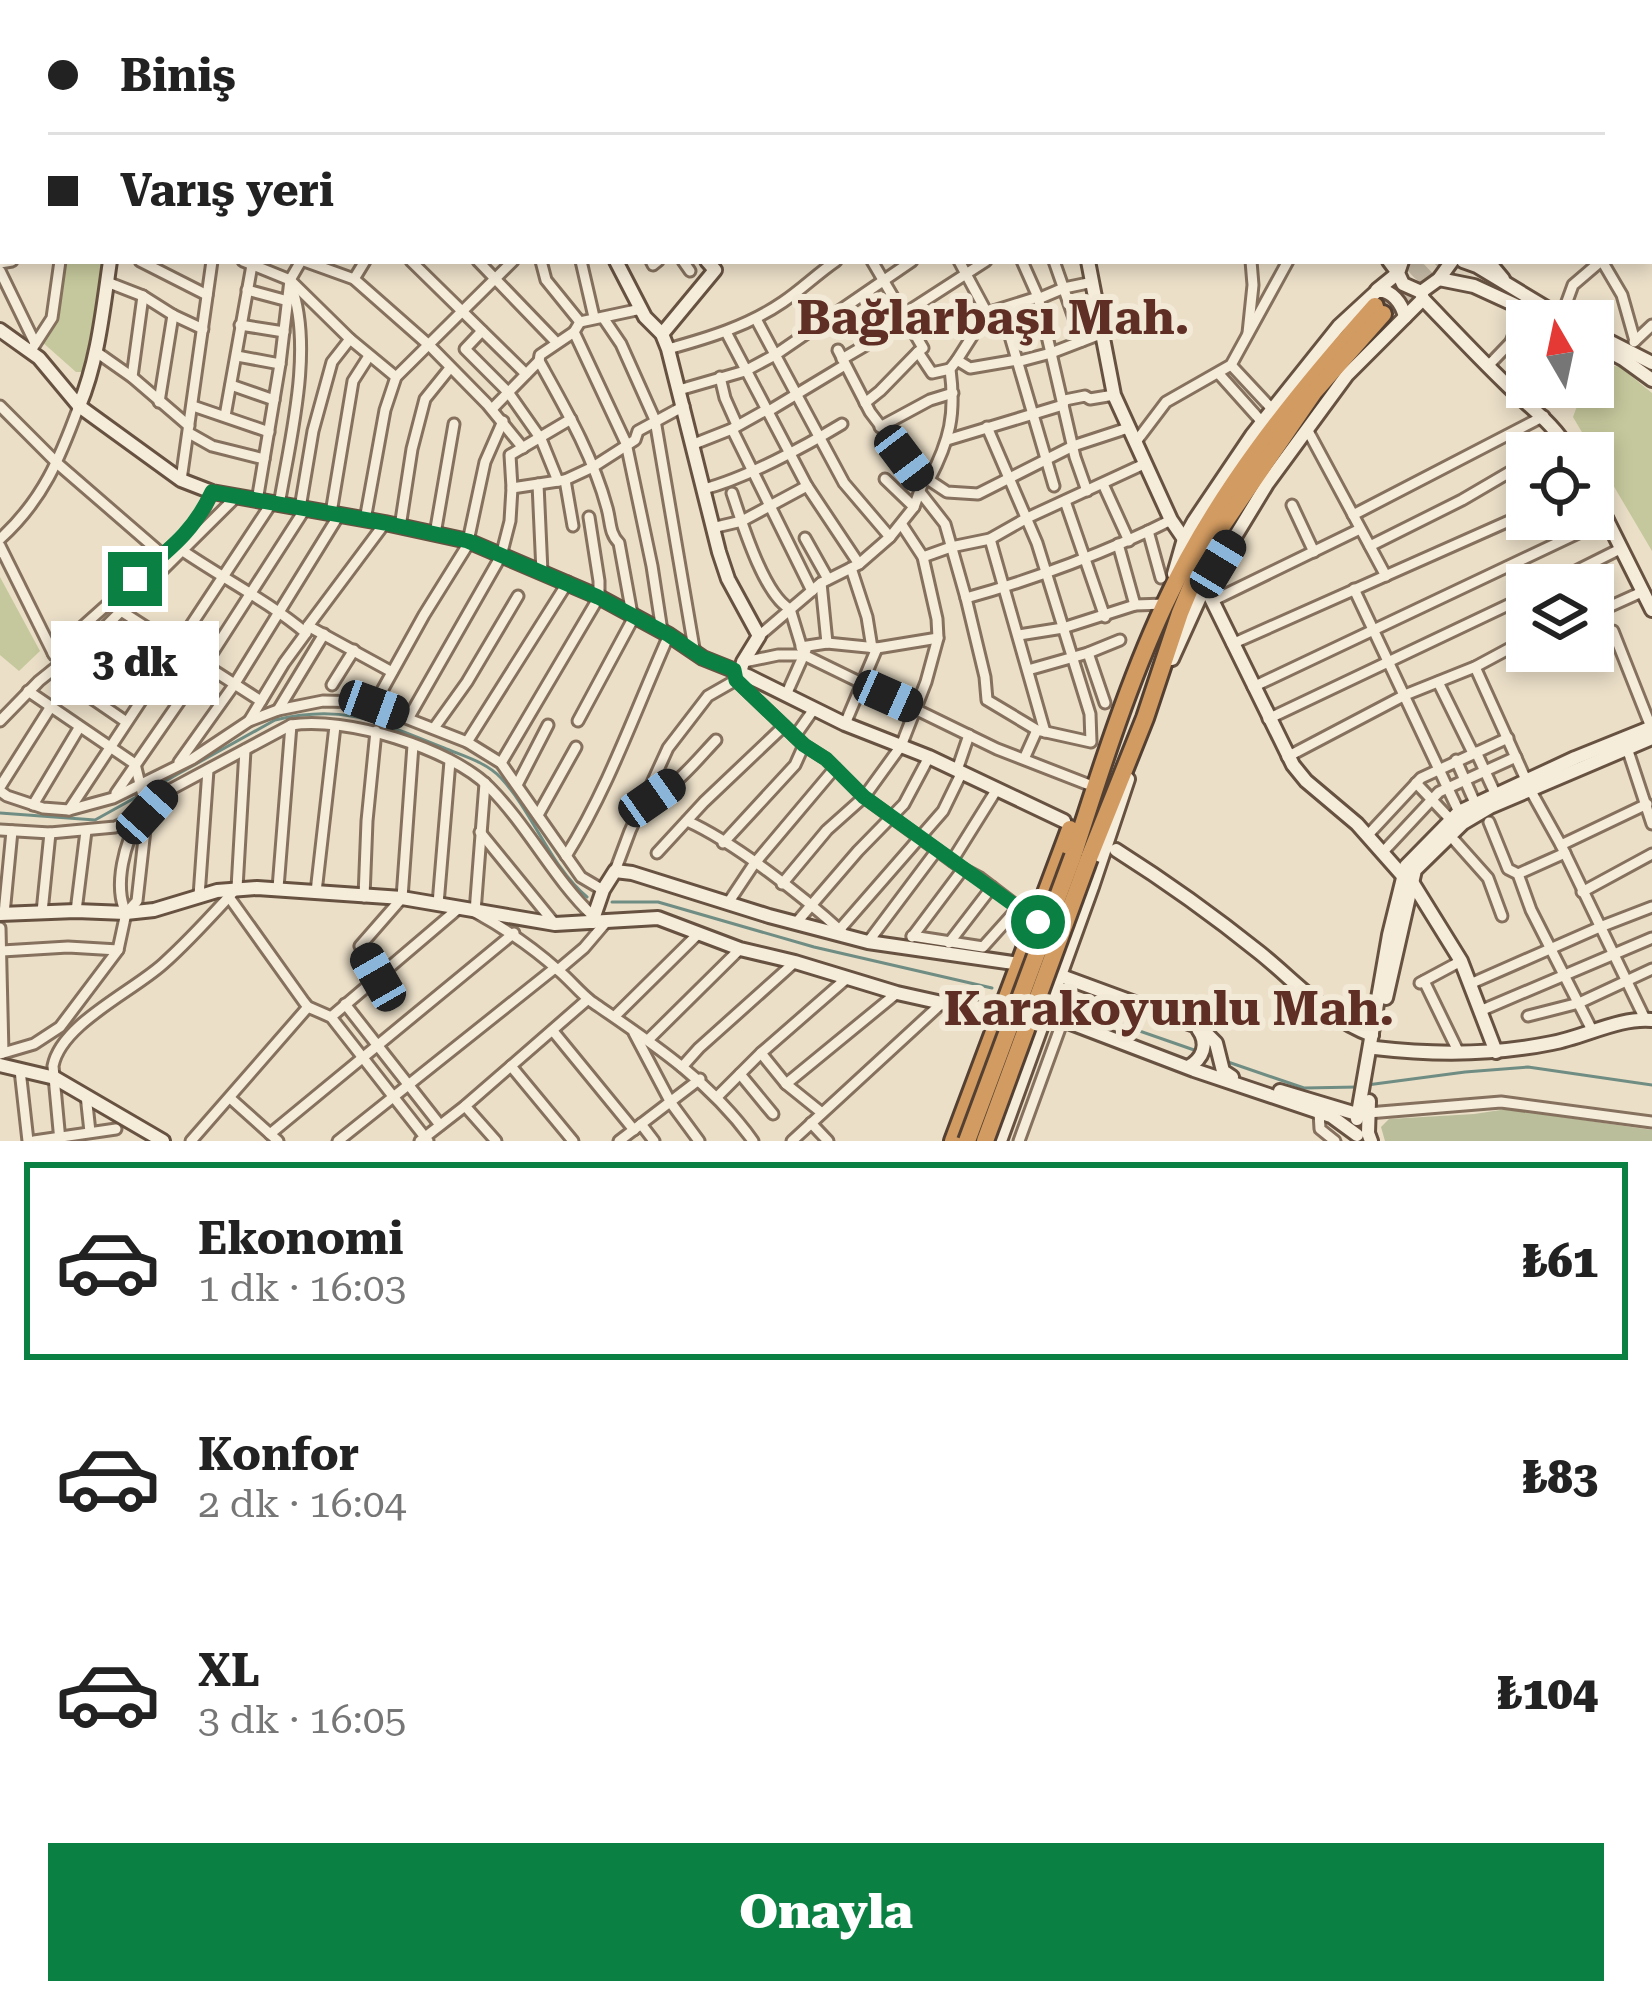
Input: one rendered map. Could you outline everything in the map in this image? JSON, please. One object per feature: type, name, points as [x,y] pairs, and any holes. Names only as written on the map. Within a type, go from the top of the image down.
[{"type":"highway","points":[[953,1141],[1087,784],[1165,604],[1206,528],[1305,385],[1378,304]]},
{"type":"highway","points":[[967,1141],[1081,857],[1145,718],[1207,548],[1378,304]]},
{"type":"highway","points":[[985,1141],[1081,857],[1134,680]]},
{"type":"street","points":[[33,347],[52,318],[60,264]]},
{"type":"street","points":[[110,264],[88,385],[58,464],[34,503],[0,542],[56,668],[125,722]]},
{"type":"street","points":[[146,264],[207,296]]},
{"type":"street","points":[[181,480],[212,264]]},
{"type":"street","points":[[224,416],[248,290],[247,264]]},
{"type":"street","points":[[250,264],[290,280],[396,377]]},
{"type":"street","points":[[269,503],[264,459],[290,280],[301,264]]},
{"type":"street","points":[[312,264],[354,279],[430,346],[523,448]]},
{"type":"street","points":[[354,279],[362,264]]},
{"type":"street","points":[[414,264],[526,374]]},
{"type":"street","points":[[481,264],[556,342]]},
{"type":"street","points":[[365,520],[385,410],[396,377],[510,264]]},
{"type":"street","points":[[543,264],[546,280],[577,327],[626,443],[665,633],[612,766],[566,856]]},
{"type":"street","points":[[582,264],[599,318],[620,344],[656,419],[695,654]]},
{"type":"street","points":[[618,264],[668,349],[712,528],[728,579],[758,636]]},
{"type":"street","points":[[662,334],[715,270],[709,264]]},
{"type":"street","points":[[668,349],[756,319],[832,264]]},
{"type":"street","points":[[865,403],[923,348],[874,264]]},
{"type":"street","points":[[679,390],[745,370],[775,355],[908,264]]},
{"type":"street","points":[[961,264],[987,313]]},
{"type":"street","points":[[694,444],[797,394],[904,314],[981,264]]},
{"type":"street","points":[[1023,264],[1038,298],[1088,491]]},
{"type":"street","points":[[1055,264],[1082,341]]},
{"type":"street","points":[[1089,264],[1114,395],[1184,539]]},
{"type":"street","points":[[1247,338],[1251,264]]},
{"type":"street","points":[[1135,443],[1166,402],[1231,365],[1286,264]]},
{"type":"street","points":[[1000,1141],[1112,827],[1145,718],[1205,586],[1267,484],[1347,375],[1450,264]]},
{"type":"street","points":[[1471,264],[1521,300]]},
{"type":"street","points":[[1491,264],[1522,300]]},
{"type":"street","points":[[1565,300],[1573,285],[1598,264]]},
{"type":"street","points":[[1604,264],[1622,295],[1629,350],[1652,380]]},
{"type":"street","points":[[1396,265],[1403,284],[1422,296],[1556,432]]},
{"type":"street","points":[[1378,304],[1396,265]]},
{"type":"street","points":[[0,267],[39,358],[80,406],[181,480],[212,492],[468,541],[568,582],[695,654],[1064,820]]},
{"type":"street","points":[[1439,279],[1516,300]]},
{"type":"street","points":[[69,810],[269,503],[298,390],[299,332],[290,280]]},
{"type":"street","points":[[107,282],[203,329]]},
{"type":"street","points":[[738,671],[758,636],[820,584],[855,566],[902,525],[945,451],[954,410],[954,365],[987,313],[1093,283]]},
{"type":"street","points":[[248,290],[289,301]]},
{"type":"street","points":[[1019,635],[1063,628],[1136,605],[1165,604],[1193,521],[1262,422],[1339,326],[1391,294],[1405,317]]},
{"type":"street","points":[[133,377],[143,296]]},
{"type":"street","points":[[492,409],[540,355],[577,327],[641,309]]},
{"type":"street","points":[[1002,309],[1054,486]]},
{"type":"street","points":[[159,402],[173,315]]},
{"type":"street","points":[[756,319],[852,495],[890,537]]},
{"type":"street","points":[[240,325],[284,332]]},
{"type":"street","points":[[1629,350],[1652,326]]},
{"type":"street","points":[[0,330],[33,347]]},
{"type":"street","points":[[482,331],[465,350],[508,392],[541,439],[562,481],[573,526]]},
{"type":"street","points":[[726,332],[855,566],[875,648],[845,724]]},
{"type":"street","points":[[918,352],[932,373],[954,365],[970,368],[1017,361],[1103,333]]},
{"type":"street","points":[[113,798],[204,666],[302,509],[313,430],[332,362],[350,339]]},
{"type":"street","points":[[1614,343],[1652,363]]},
{"type":"street","points":[[1488,366],[1506,347]]},
{"type":"street","points":[[1614,348],[1629,350]]},
{"type":"street","points":[[95,351],[133,377],[212,446],[264,459]]},
{"type":"street","points":[[237,356],[280,364]]},
{"type":"street","points":[[176,767],[234,685],[335,514],[353,381],[369,356]]},
{"type":"street","points":[[842,358],[865,403],[924,484],[945,524],[987,700],[1041,731],[1091,742],[1090,714],[1045,571],[987,427]]},
{"type":"street","points":[[539,361],[593,467],[612,536],[619,543],[633,615],[578,721]]},
{"type":"street","points":[[1231,365],[1272,409]]},
{"type":"street","points":[[400,526],[425,399],[450,368]]},
{"type":"street","points":[[1219,374],[1262,422]]},
{"type":"street","points":[[720,377],[753,471],[820,584]]},
{"type":"street","points":[[231,385],[274,400]]},
{"type":"street","points":[[880,427],[953,393]]},
{"type":"street","points":[[947,440],[1063,405],[1065,400],[1114,395]]},
{"type":"street","points":[[0,406],[58,464],[163,555]]},
{"type":"street","points":[[193,406],[269,432]]},
{"type":"street","points":[[512,488],[562,481],[593,467],[635,440],[638,431],[684,406]]},
{"type":"street","points":[[1353,515],[1544,416]]},
{"type":"street","points":[[409,717],[501,556],[510,521],[510,455],[571,419]]},
{"type":"street","points":[[374,705],[468,541],[485,461],[503,421]]},
{"type":"street","points":[[435,534],[454,424]]},
{"type":"street","points":[[704,489],[753,471],[842,424]]},
{"type":"street","points":[[924,484],[946,492],[978,494],[1073,446],[1128,428]]},
{"type":"street","points":[[1308,431],[1386,576]]},
{"type":"street","points":[[922,557],[990,539],[1144,464]]},
{"type":"street","points":[[1370,546],[1506,474]]},
{"type":"street","points":[[885,479],[914,507]]},
{"type":"street","points":[[538,484],[542,572]]},
{"type":"street","points":[[1103,484],[1123,543],[1136,605]]},
{"type":"street","points":[[712,528],[742,520],[807,486]]},
{"type":"street","points":[[52,652],[185,536],[212,492]]},
{"type":"street","points":[[733,493],[777,602],[790,609],[804,649],[787,695]]},
{"type":"street","points":[[0,721],[236,497]]},
{"type":"street","points":[[1065,500],[1105,617]]},
{"type":"street","points":[[1292,505],[1314,551]]},
{"type":"street","points":[[501,763],[598,597],[589,518]]},
{"type":"street","points":[[966,598],[1123,543],[1171,520]]},
{"type":"street","points":[[1232,644],[1506,522]]},
{"type":"street","points":[[249,721],[307,630],[385,523]]},
{"type":"street","points":[[782,884],[827,830],[864,797],[902,746],[915,708],[938,638],[937,619],[922,557],[902,525]]},
{"type":"street","points":[[1212,601],[1360,529]]},
{"type":"street","points":[[1148,531],[1161,578]]},
{"type":"street","points":[[1614,531],[1652,610]]},
{"type":"street","points":[[806,538],[820,584],[827,643]]},
{"type":"street","points":[[990,539],[1041,731],[1024,759]]},
{"type":"street","points":[[1252,687],[1563,540]]},
{"type":"street","points":[[1590,564],[1622,548]]},
{"type":"street","points":[[183,551],[307,630],[324,634],[392,672]]},
{"type":"street","points":[[467,742],[568,582]]},
{"type":"street","points":[[1205,586],[1287,757],[1306,782],[1342,811],[1407,879],[1460,962],[1496,1052]]},
{"type":"street","points":[[1354,589],[1449,788],[1455,816]]},
{"type":"street","points":[[1614,605],[1644,591]]},
{"type":"street","points":[[434,728],[518,596]]},
{"type":"street","points":[[1268,718],[1506,606]]},
{"type":"street","points":[[121,610],[260,701]]},
{"type":"street","points":[[100,631],[160,671]]},
{"type":"street","points":[[278,710],[324,634]]},
{"type":"street","points":[[1407,879],[1463,823],[1490,806],[1652,727],[1614,636]]},
{"type":"street","points":[[592,919],[668,748],[708,696],[738,671],[827,643],[875,648],[938,638]]},
{"type":"street","points":[[1028,670],[1120,640]]},
{"type":"street","points":[[804,649],[862,684],[1087,784]]},
{"type":"street","points":[[332,685],[354,650]]},
{"type":"street","points":[[1287,757],[1405,695],[1506,650]]},
{"type":"street","points":[[75,652],[143,695]]},
{"type":"street","points":[[1088,653],[1105,703]]},
{"type":"street","points":[[1116,850],[1235,933],[1323,1007],[1358,1030],[1372,1048],[1496,1052],[1650,1020],[1613,956],[1475,667]]},
{"type":"street","points":[[738,671],[784,725],[864,797],[1038,922]]},
{"type":"street","points":[[1438,682],[1495,794]]},
{"type":"street","points":[[1,1058],[60,1027],[118,950],[127,913],[137,901],[144,809],[135,764],[28,691]]},
{"type":"street","points":[[50,708],[0,789],[33,805],[69,810],[113,798],[176,767],[249,721],[278,710],[323,700],[365,702],[467,742],[501,763],[581,877],[603,890]]},
{"type":"street","points":[[723,843],[795,765],[814,709]]},
{"type":"street","points":[[278,888],[291,725]]},
{"type":"street","points":[[1,1058],[6,831],[50,833],[115,827],[164,793],[291,725],[376,731],[449,761],[485,783],[592,919]]},
{"type":"street","points":[[517,784],[548,725]]},
{"type":"street","points":[[657,854],[784,725]]},
{"type":"street","points":[[316,892],[335,726]]},
{"type":"street","points":[[33,805],[79,728]]},
{"type":"street","points":[[364,897],[376,731]]},
{"type":"street","points":[[843,933],[943,811],[969,735]]},
{"type":"street","points":[[1367,836],[1416,783],[1508,738]]},
{"type":"street","points":[[1371,1141],[1364,1110],[1406,866],[1455,816],[1475,803],[1652,738]]},
{"type":"street","points":[[645,800],[676,782],[716,740]]},
{"type":"street","points":[[378,977],[360,946],[402,898],[413,745]]},
{"type":"street","points":[[538,815],[576,747]]},
{"type":"street","points":[[1628,748],[1652,824]]},
{"type":"street","points":[[245,750],[233,893],[308,1007],[331,1017],[424,1140],[588,999]]},
{"type":"street","points":[[1382,853],[1439,792],[1516,757]]},
{"type":"street","points":[[796,923],[910,797],[929,758]]},
{"type":"street","points":[[1456,760],[1475,803]]},
{"type":"street","points":[[438,904],[449,761]]},
{"type":"street","points":[[728,902],[835,769]]},
{"type":"street","points":[[200,896],[208,770]]},
{"type":"street","points":[[475,912],[485,783]]},
{"type":"street","points":[[1416,783],[1455,816]]},
{"type":"street","points":[[952,861],[997,789]]},
{"type":"street","points":[[1488,878],[1563,849],[1647,804]]},
{"type":"street","points":[[127,913],[120,899],[127,838],[144,809]]},
{"type":"street","points":[[687,821],[782,884],[843,933]]},
{"type":"street","points":[[1489,823],[1593,1032]]},
{"type":"street","points":[[76,911],[86,831]]},
{"type":"street","points":[[480,832],[554,924]]},
{"type":"street","points":[[42,912],[50,833]]},
{"type":"street","points":[[1455,841],[1488,878],[1502,916]]},
{"type":"street","points":[[868,942],[937,850]]},
{"type":"street","points":[[1582,892],[1652,854]]},
{"type":"street","points":[[908,942],[962,869]]},
{"type":"street","points":[[615,871],[868,942],[983,947],[1018,908]]},
{"type":"street","points":[[949,943],[992,886]]},
{"type":"street","points":[[1,919],[42,912],[154,910],[200,896],[278,888],[402,898],[554,924],[658,918],[740,949],[897,993],[1063,1020],[1319,1112],[1344,1123],[1358,1138]]},
{"type":"street","points":[[60,1139],[55,1057],[67,1037],[162,965],[233,893]]},
{"type":"street","points":[[331,1017],[459,908]]},
{"type":"street","points":[[1470,984],[1652,908]]},
{"type":"street","points":[[475,912],[514,933],[588,999],[700,1079],[752,1141]]},
{"type":"street","points":[[338,1141],[584,948],[608,921]]},
{"type":"street","points":[[230,1098],[274,1138],[376,1046],[514,933]]},
{"type":"street","points":[[615,1016],[699,933]]},
{"type":"street","points":[[1480,1011],[1652,938]]},
{"type":"street","points":[[908,942],[1020,962],[1193,1024],[1231,1076],[1364,1110],[1501,1102],[1652,1122]]},
{"type":"street","points":[[2,951],[68,946],[118,950]]},
{"type":"street","points":[[648,1040],[740,949]]},
{"type":"street","points":[[682,1067],[795,962]]},
{"type":"street","points":[[1459,1053],[1422,982],[1460,962]]},
{"type":"street","points":[[1528,1016],[1579,1003],[1652,969]]},
{"type":"street","points":[[716,1097],[846,979]]},
{"type":"street","points":[[787,1084],[897,993]]},
{"type":"street","points":[[792,1141],[941,1003]]},
{"type":"street","points":[[345,1004],[440,1125]]},
{"type":"street","points":[[191,1141],[308,1007]]},
{"type":"street","points":[[1019,1141],[1063,1020]]},
{"type":"street","points":[[632,1030],[671,1103],[699,1141]]},
{"type":"street","points":[[553,1031],[654,1141]]},
{"type":"street","points":[[1188,1067],[1201,1057],[1209,1041]]},
{"type":"street","points":[[761,1053],[787,1084],[822,1113]]},
{"type":"street","points":[[1,1058],[20,1070],[55,1078],[86,1095],[120,1124],[153,1138]]},
{"type":"street","points":[[512,1066],[573,1141]]},
{"type":"street","points":[[20,1070],[31,1141],[120,1124]]},
{"type":"street","points":[[740,1074],[773,1114]]},
{"type":"street","points":[[620,1141],[700,1079]]},
{"type":"street","points":[[86,1095],[90,1132]]},
{"type":"street","points":[[465,1106],[496,1141]]},
{"type":"street","points":[[1358,1138],[1354,1124],[1364,1110]]},
{"type":"street","points":[[1319,1112],[1320,1129],[1335,1141]]},
{"type":"street","points":[[811,1123],[828,1141]]},
{"type":"street","points":[[106,1141],[120,1124]]},
{"type":"green space","points":[[60,264],[103,264],[82,372],[76,372],[41,341],[56,315]]},
{"type":"green space","points":[[1614,366],[1652,393],[1652,551],[1614,487],[1614,432],[1582,432],[1573,417],[1576,408],[1614,408]]},
{"type":"green space","points":[[0,577],[40,651],[19,671],[0,655]]},
{"type":"green space","points":[[1507,1109],[1652,1130],[1652,1141],[1385,1141],[1381,1127],[1389,1119]]},
{"type":"waterway","points":[[0,813],[95,820],[275,720],[343,715],[401,731],[495,772],[587,897]]},
{"type":"waterway","points":[[612,902],[658,902],[814,947],[992,988]]},
{"type":"waterway","points":[[1062,1004],[1197,1051]]},
{"type":"waterway","points":[[1228,1062],[1304,1088],[1358,1087]]},
{"type":"waterway","points":[[1367,1085],[1528,1067],[1652,1085]]},
{"type":"tunnel","points":[[1375,306],[1419,264]]},
{"type":"tunnel","points":[[1383,314],[1436,264]]},
{"type":"district","name":"Bağlarbaşı Mah.","points":[[993,317]]},
{"type":"district","name":"Karakoyunlu Mah.","points":[[1169,1008]]},
{"type":"route","points":[[135,579],[185,536],[212,492],[468,541],[568,582],[703,658],[734,670],[736,680],[864,797],[1038,922]]}]
